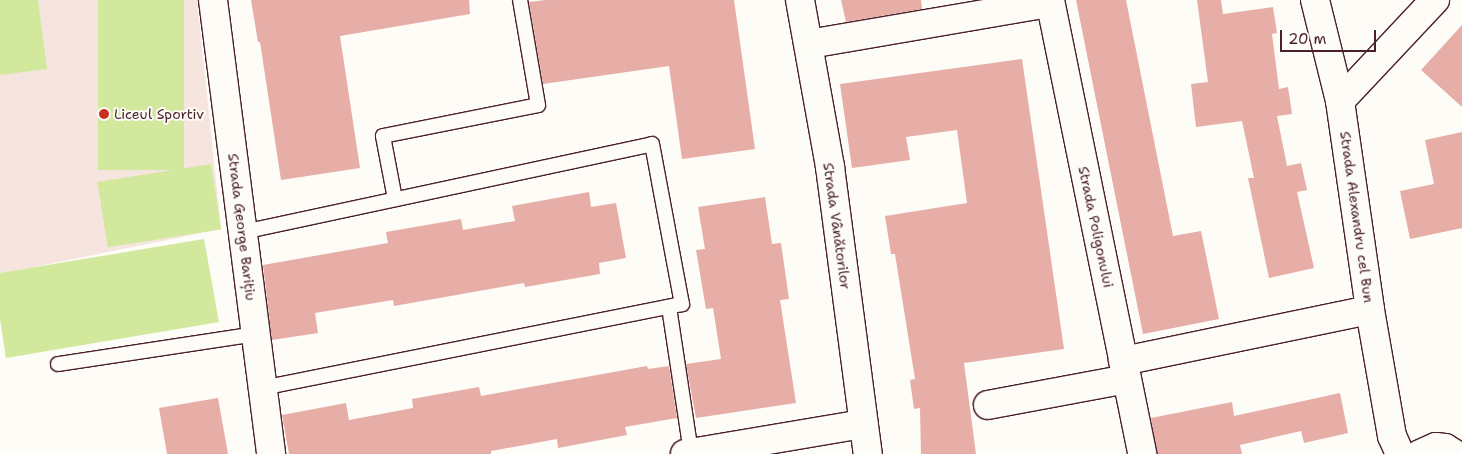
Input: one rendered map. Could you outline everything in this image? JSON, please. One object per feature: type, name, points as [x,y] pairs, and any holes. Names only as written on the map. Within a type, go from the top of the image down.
[{"type":"street","name":"Strada George Barițiu","points":[[213,0],[271,454]]},
{"type":"street","name":"Strada Vânătorilor","points":[[800,0],[830,167],[868,454]]},
{"type":"street","name":"Strada Alexandru cel Bun","points":[[1315,0],[1340,101],[1370,310],[1410,449]]},
{"type":"street","points":[[1340,101],[1435,0]]},
{"type":"street","points":[[809,44],[1050,1]]},
{"type":"street","name":"Strada Poligonului","points":[[1050,1],[1142,454]]},
{"type":"street","points":[[988,405],[1370,310]]},
{"type":"street","points":[[688,453],[863,424]]},
{"type":"street","points":[[1410,449],[1445,448],[1455,454]]},
{"type":"lane","points":[[395,199],[383,136],[538,104],[520,0]]},
{"type":"lane","points":[[243,232],[652,144],[682,304],[263,388]]},
{"type":"lane","points":[[669,307],[688,453]]},
{"type":"lane","points":[[58,364],[256,334]]},
{"type":"shaded area","name":"Liceul Sportiv","points":[[0,0],[197,0],[221,229],[0,274]]},
{"type":"green space","points":[[0,0],[38,0],[47,69],[0,75]]},
{"type":"green space","points":[[98,0],[184,0],[184,170],[98,170]]},
{"type":"green space","points":[[211,164],[221,229],[108,247],[97,182]]},
{"type":"green space","points":[[204,239],[219,322],[6,358],[0,319],[0,273]]},
{"type":"building","points":[[251,0],[469,0],[470,14],[340,36],[360,168],[281,180],[260,42],[258,42]]},
{"type":"building","points":[[546,0],[734,0],[755,149],[682,159],[669,66],[543,84],[529,2]]},
{"type":"building","points":[[841,0],[921,0],[922,9],[846,22]]},
{"type":"building","points":[[1076,0],[1126,0],[1173,236],[1201,231],[1219,319],[1143,334]]},
{"type":"building","points":[[1197,0],[1221,0],[1223,14],[1273,7],[1277,33],[1272,34],[1279,89],[1288,87],[1292,114],[1277,116],[1287,166],[1301,163],[1307,190],[1297,192],[1314,268],[1269,278],[1248,178],[1254,178],[1242,121],[1196,127],[1191,84],[1208,82]]},
{"type":"building","points":[[1462,25],[1462,107],[1421,70]]},
{"type":"building","points":[[1022,59],[1064,349],[964,363],[976,454],[921,454],[920,408],[914,409],[910,380],[915,379],[895,254],[891,254],[885,216],[967,203],[957,130],[906,137],[910,160],[852,168],[840,84]]},
{"type":"building","points":[[1462,132],[1462,228],[1410,239],[1400,191],[1434,184],[1425,140]]},
{"type":"building","points":[[589,192],[591,207],[616,203],[626,258],[599,263],[600,274],[525,287],[524,283],[394,306],[393,300],[315,313],[318,333],[272,340],[263,265],[388,243],[386,232],[461,219],[463,230],[515,221],[512,206]]},
{"type":"building","points":[[765,197],[772,244],[781,243],[789,299],[780,300],[796,403],[696,418],[686,364],[721,359],[713,308],[706,309],[696,250],[705,249],[698,207]]},
{"type":"building","points":[[647,366],[648,369],[669,366],[677,418],[625,427],[627,435],[558,448],[557,439],[491,451],[491,454],[289,454],[282,415],[346,403],[349,420],[413,408],[412,399],[479,387],[481,396]]},
{"type":"building","points":[[1340,393],[1348,433],[1304,443],[1301,431],[1240,445],[1242,454],[1157,454],[1151,418],[1232,402],[1234,416]]},
{"type":"building","points":[[218,398],[228,454],[167,454],[159,408]]},
{"type":"place","name":"Liceul Sportiv","points":[[104,114]]}]
